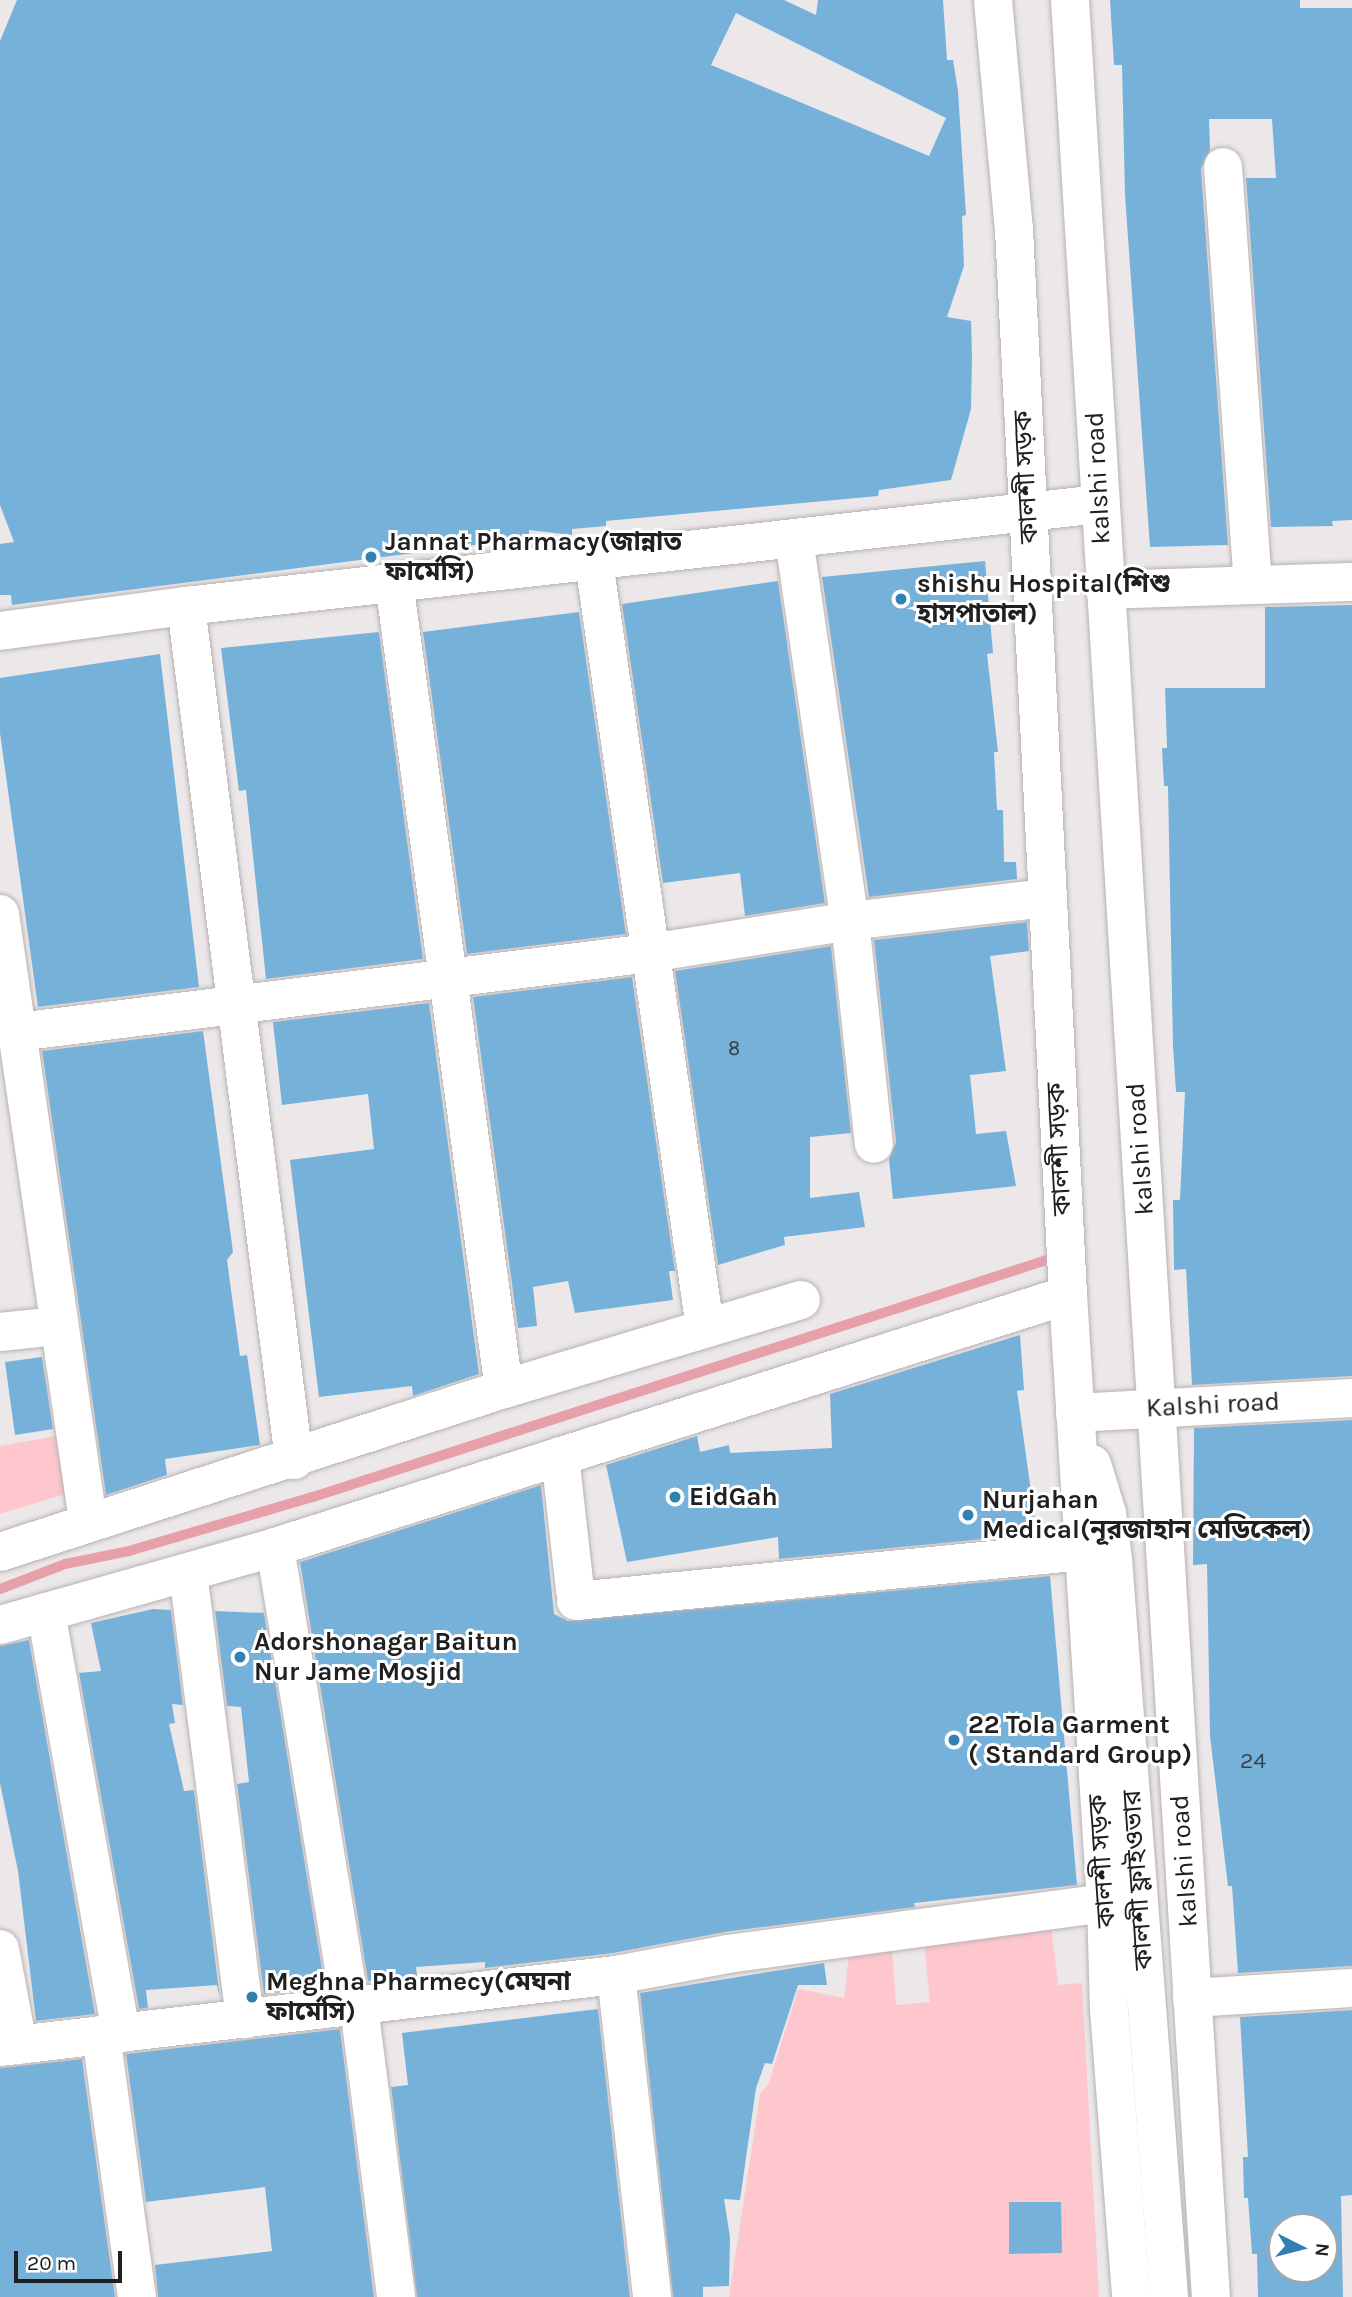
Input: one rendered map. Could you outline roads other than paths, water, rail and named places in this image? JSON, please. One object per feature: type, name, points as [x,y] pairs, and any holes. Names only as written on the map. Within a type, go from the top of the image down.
[{"type":"street","name":"কালশী সড়ক","points":[[993,0],[1014,229],[1045,898],[1106,1903],[1109,2009],[1131,2297]]},
{"type":"street","name":"kalshi road","points":[[1070,0],[1211,2297]]},
{"type":"street","points":[[1223,167],[1253,583]]},
{"type":"street","points":[[0,631],[186,606],[594,562],[1028,509],[1100,504]]},
{"type":"street","points":[[794,538],[850,921],[874,1144]]},
{"type":"street","points":[[594,562],[705,1328]]},
{"type":"street","points":[[394,582],[445,979],[504,1390]]},
{"type":"street","points":[[1105,590],[1253,583],[1352,582]]},
{"type":"street","points":[[186,606],[294,1460]]},
{"type":"street","points":[[18,1032],[237,1001],[445,979],[650,953],[850,921],[1045,898]]},
{"type":"street","points":[[0,914],[56,1326],[88,1521]]},
{"type":"street","points":[[0,1625],[188,1573],[1068,1295]]},
{"type":"street","points":[[0,1552],[88,1521],[294,1460],[504,1390],[801,1300]]},
{"type":"street","points":[[0,1332],[56,1326]]},
{"type":"street","name":"Kalshi road","points":[[1075,1420],[1156,1408],[1352,1398]]},
{"type":"street","name":"কালশী ফ্লাইওভার","points":[[1075,1420],[1107,1513],[1113,1559],[1169,2297]]},
{"type":"street","points":[[560,1456],[578,1601],[1083,1551]]},
{"type":"street","points":[[275,1546],[347,1987],[351,2001],[359,2007],[396,2297]]},
{"type":"street","points":[[188,1573],[246,2019]]},
{"type":"street","points":[[46,1612],[111,2034],[137,2297]]},
{"type":"street","points":[[0,1949],[9,2046],[616,1975],[728,1954],[1106,1903]]},
{"type":"street","points":[[616,1975],[652,2297]]},
{"type":"street","points":[[1192,1998],[1352,1988]]},
{"type":"waterway","points":[[0,1589],[65,1564],[129,1551],[313,1497],[1050,1259]]},
{"type":"place","name":"Jannat Pharmacy(জান্নাত ফার্মেসি)","points":[[371,557]]},
{"type":"place","name":"shishu Hospital(শিশু হাসপাতাল)","points":[[901,599]]},
{"type":"place","name":"EidGah","points":[[675,1497]]},
{"type":"place","name":"Nurjahan Medical(নূরজাহান মেডিকেল)","points":[[968,1515]]},
{"type":"place","name":"Adorshonagar Baitun Nur Jame Mosjid","points":[[240,1657]]},
{"type":"place","name":"22 Tola Garment ( Standard Group)","points":[[954,1740]]},
{"type":"place","name":"Meghna Pharmecy(মেঘনা ফার্মেসি)","points":[[252,1997]]}]
